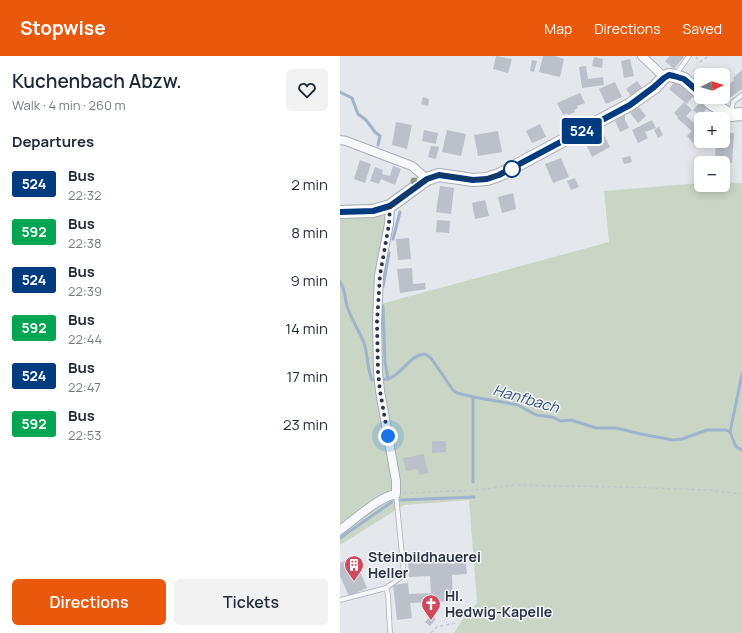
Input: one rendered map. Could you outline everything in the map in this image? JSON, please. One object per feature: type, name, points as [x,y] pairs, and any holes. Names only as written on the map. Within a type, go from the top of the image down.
[{"type":"main road","points":[[340,212],[373,211],[390,206],[427,179],[439,175],[473,180],[487,179],[499,175],[630,105],[669,76],[684,79],[694,88]]},
{"type":"main road","points":[[712,104],[737,115]]},
{"type":"street","points":[[642,56],[669,76]]},
{"type":"street","points":[[340,140],[412,166],[427,179]]},
{"type":"street","points":[[340,530],[381,500],[390,495],[396,494],[396,482],[378,372],[377,322],[380,275],[389,224],[390,206]]},
{"type":"lane","points":[[669,76],[689,56]]},
{"type":"lane","points":[[737,115],[733,102],[742,95]]},
{"type":"lane","points":[[340,600],[386,588],[404,575],[396,494]]},
{"type":"lane","points":[[386,588],[388,594],[390,633]]},
{"type":"path","points":[[694,56],[700,62],[709,56]]},
{"type":"path","points":[[396,494],[481,490],[511,485],[710,490],[742,494]]},
{"type":"path","points":[[430,633],[437,627],[455,623]]},
{"type":"green space","points":[[730,183],[742,183],[742,633],[454,633],[462,620],[477,603],[469,500],[404,505],[340,545],[340,205],[385,203],[381,304],[609,242],[604,191],[694,184],[694,192],[730,192]]},
{"type":"building","points":[[496,56],[512,59],[508,73],[493,69]]},
{"type":"building","points":[[543,56],[554,56],[564,59],[560,77],[539,72]]},
{"type":"building","points":[[670,56],[684,57],[674,69],[665,61]]},
{"type":"building","points":[[594,57],[603,59],[602,68],[592,66]]},
{"type":"building","points":[[630,59],[634,76],[624,78],[621,61]]},
{"type":"building","points":[[532,60],[537,61],[534,72],[530,71]]},
{"type":"building","points":[[586,66],[588,79],[603,77],[604,85],[582,88],[579,67]]},
{"type":"building","points":[[742,70],[742,89],[730,98],[730,84],[734,80],[733,78]]},
{"type":"building","points":[[676,80],[694,95],[687,104],[669,89]]},
{"type":"building","points":[[637,81],[642,88],[631,96],[626,89]]},
{"type":"building","points":[[615,82],[622,97],[606,104],[599,89]]},
{"type":"building","points":[[580,93],[585,103],[577,106],[578,108],[574,110],[575,112],[568,115],[567,113],[563,115],[557,103]]},
{"type":"building","points":[[423,97],[429,99],[428,106],[421,104]]},
{"type":"building","points":[[684,102],[692,110],[686,116],[694,123],[693,143],[687,136],[692,131],[677,118],[678,117],[674,113]]},
{"type":"building","points":[[698,104],[704,104],[708,107],[704,112],[695,112],[693,110]]},
{"type":"building","points":[[638,106],[646,116],[638,123],[630,113]]},
{"type":"building","points":[[625,115],[625,120],[629,128],[620,132],[615,121]]},
{"type":"building","points":[[652,120],[656,128],[645,132],[648,138],[638,143],[632,130]]},
{"type":"building","points":[[396,122],[412,125],[407,149],[392,145]]},
{"type":"building","points":[[540,124],[546,137],[532,143],[526,131]]},
{"type":"building","points":[[659,127],[663,135],[658,138],[654,130]]},
{"type":"building","points":[[424,130],[438,133],[436,144],[422,141]]},
{"type":"building","points":[[447,130],[466,134],[461,156],[442,152]]},
{"type":"building","points":[[498,131],[502,152],[478,156],[474,135]]},
{"type":"building","points":[[603,133],[610,147],[592,157],[585,142]]},
{"type":"building","points":[[730,133],[734,133],[732,163],[730,163],[730,156],[715,156],[716,148],[730,148]]},
{"type":"building","points":[[431,146],[439,147],[436,159],[428,157]]},
{"type":"building","points":[[630,156],[632,162],[624,164],[622,158]]},
{"type":"building","points":[[561,158],[569,177],[553,183],[545,164]]},
{"type":"building","points":[[360,160],[371,164],[365,183],[354,179]]},
{"type":"building","points":[[393,166],[401,169],[395,185],[381,179],[379,184],[370,181],[375,167],[383,170],[382,174],[390,176]]},
{"type":"building","points":[[575,178],[579,187],[571,190],[567,181]]},
{"type":"building","points":[[440,186],[454,188],[451,214],[436,212]]},
{"type":"building","points":[[513,193],[516,209],[502,213],[498,197]]},
{"type":"building","points":[[485,200],[489,216],[475,219],[472,203]]},
{"type":"building","points":[[437,220],[450,221],[449,233],[436,232]]},
{"type":"building","points":[[409,238],[411,259],[398,260],[396,239]]},
{"type":"building","points":[[412,268],[413,284],[425,283],[426,289],[400,293],[397,269]]},
{"type":"building","points":[[432,441],[446,441],[446,452],[432,453]]},
{"type":"building","points":[[424,454],[428,473],[419,475],[418,469],[406,471],[403,458]]},
{"type":"building","points":[[465,555],[467,574],[452,575],[453,601],[410,603],[412,618],[397,620],[393,585],[408,583],[409,594],[431,593],[430,576],[409,577],[408,558]]},
{"type":"building","name":"Steinbildhauerei Heller","points":[[354,557],[367,588],[349,596],[340,576],[340,563]]},
{"type":"building","name":"Hl. Hedwig-Kapelle","points":[[431,615],[436,619],[430,626],[425,622]]},
{"type":"waterway","points":[[340,92],[352,98],[358,114],[366,120],[380,136],[378,145]]},
{"type":"waterway","points":[[393,239],[400,212]]},
{"type":"waterway","points":[[383,287],[389,253]]},
{"type":"waterway","name":"Hanfbach","points":[[340,282],[344,290],[349,311],[364,343],[372,380],[388,379],[393,377],[410,361],[419,355],[425,354],[431,358],[453,390],[457,393],[518,405],[536,415],[552,417],[561,421],[571,420],[596,428],[616,428],[673,440],[682,439],[707,430],[726,430],[730,432],[736,447],[742,450]]},
{"type":"waterway","points":[[383,306],[385,362],[388,379]]},
{"type":"waterway","points":[[730,432],[742,374]]},
{"type":"waterway","points":[[473,397],[473,482]]},
{"type":"waterway","points":[[401,500],[474,497]]},
{"type":"waterway","points":[[340,538],[392,502]]},
{"type":"bus line","name":"524","points":[[340,212],[373,211],[390,206],[427,179],[439,175],[473,180],[487,179],[499,175],[630,105],[669,75],[684,79],[694,88]]},
{"type":"place","name":"Steinbildhauerei Heller","points":[[354,582]]},
{"type":"place","name":"Hl. Hedwig-Kapelle","points":[[431,621]]},
{"type":"route","points":[[388,436],[378,372],[377,322],[380,275],[389,224],[390,206],[427,179],[439,175],[473,180],[487,179],[513,168],[512,169]]}]
